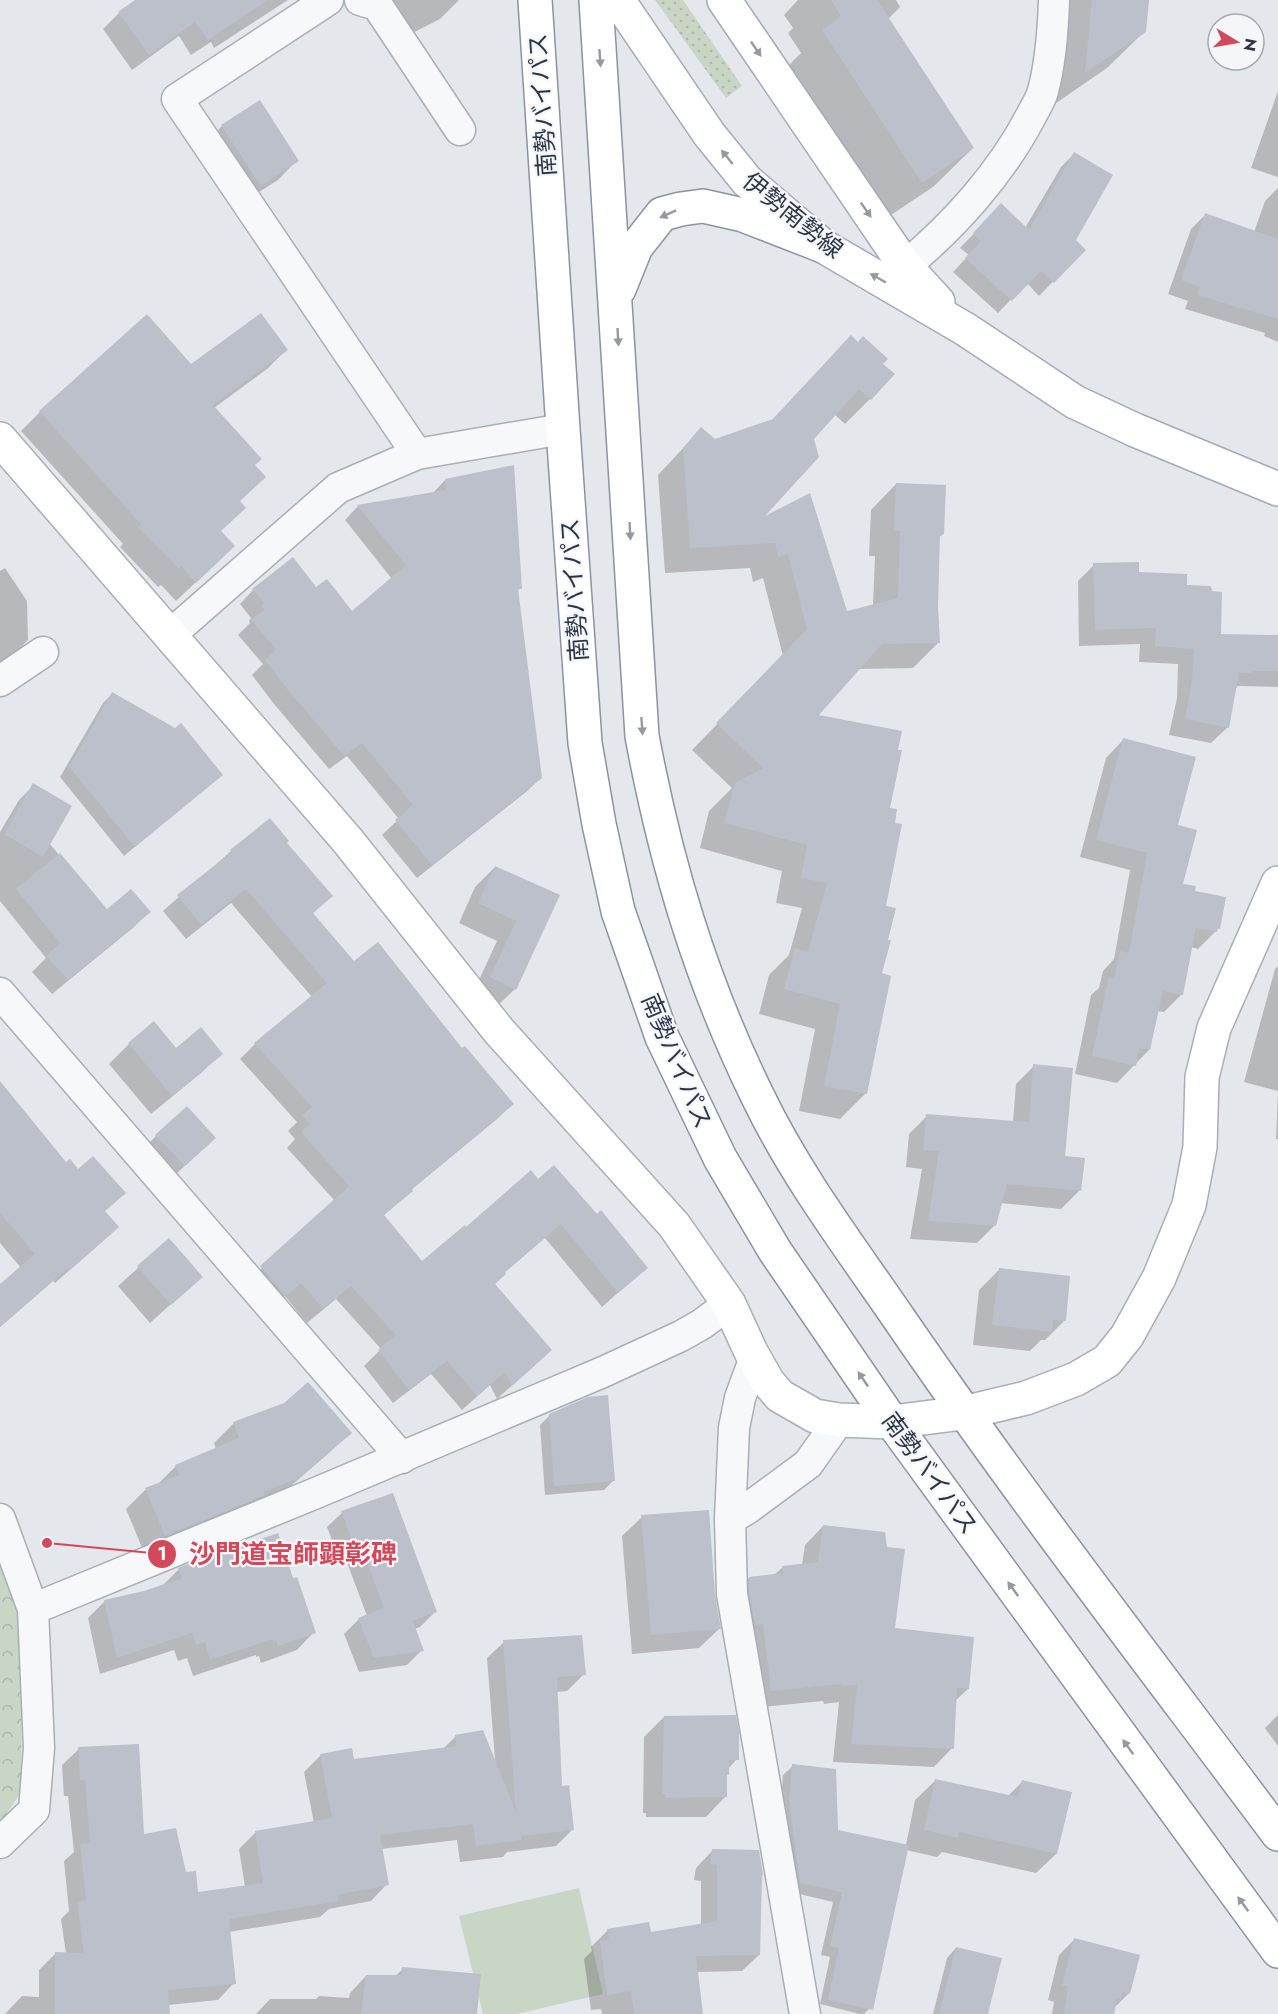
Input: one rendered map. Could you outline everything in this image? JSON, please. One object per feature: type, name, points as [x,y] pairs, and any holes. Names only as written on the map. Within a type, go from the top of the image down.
[{"type":"main road","name":"南勢バイパス","points":[[535,0],[562,429],[585,743],[599,824],[618,911],[662,1037],[720,1158],[775,1251],[892,1422],[1278,1951]]},
{"type":"main road","points":[[596,0],[642,736],[655,804],[689,932],[732,1042],[759,1100],[807,1184],[963,1413],[1278,1834]]},
{"type":"main road","name":"伊勢南勢線","points":[[618,0],[708,134],[747,182],[823,246],[965,329],[1086,407],[1278,489]]},
{"type":"main road","name":"伊勢南勢線","points":[[724,0],[905,266],[965,329]]},
{"type":"main road","points":[[616,298],[636,247],[662,214],[681,208],[703,206],[743,215],[823,246]]},
{"type":"main road","points":[[0,439],[348,841],[499,1031],[674,1225],[729,1304],[754,1359],[768,1382],[780,1396],[815,1416],[839,1420],[892,1422],[963,1413],[1026,1398],[1076,1379],[1107,1361],[1127,1336],[1160,1278],[1189,1205],[1200,1147],[1202,1077],[1214,1028],[1275,896]]},
{"type":"street","points":[[328,0],[177,99],[417,454]]},
{"type":"street","points":[[360,0],[377,5],[460,130]]},
{"type":"street","points":[[905,266],[934,242],[992,177],[1021,136],[1042,93],[1052,49],[1054,0]]},
{"type":"street","points":[[171,635],[338,488],[417,454],[562,429]]},
{"type":"street","points":[[0,681],[43,652]]},
{"type":"street","points":[[0,993],[402,1458]]},
{"type":"street","points":[[33,1609],[402,1458],[603,1372],[681,1336],[729,1304]]},
{"type":"street","points":[[754,1359],[740,1398],[734,1428],[730,1519],[732,1594],[805,2014]]},
{"type":"street","points":[[730,1519],[808,1464],[839,1420]]},
{"type":"street","points":[[0,1519],[33,1609],[39,1748],[34,1810],[0,1844]]},
{"type":"green space","points":[[655,0],[683,0],[742,86],[726,98]]},
{"type":"green space","points":[[0,1548],[23,1609],[21,1792],[0,1824]]},
{"type":"green space","points":[[579,1888],[603,1994],[516,2014],[483,2014],[459,1916]]},
{"type":"building","points":[[135,0],[268,0],[208,40],[195,22],[149,55],[118,12]]},
{"type":"building","points":[[831,0],[877,0],[974,148],[922,183],[822,30],[841,16]]},
{"type":"building","points":[[1092,0],[1149,0],[1146,32],[1085,73]]},
{"type":"building","points":[[260,100],[299,161],[261,186],[221,125]]},
{"type":"building","points":[[1074,152],[1113,175],[1076,240],[1086,250],[1054,283],[1041,271],[1012,301],[965,258],[981,241],[973,233],[1001,203],[1029,230]]},
{"type":"building","points":[[1205,213],[1278,239],[1278,319],[1197,295],[1200,287],[1181,280]]},
{"type":"building","points":[[261,313],[288,350],[213,405],[262,459],[255,465],[266,477],[240,501],[246,508],[221,531],[235,546],[196,583],[181,566],[179,569],[138,527],[141,524],[39,411],[147,314],[191,364]]},
{"type":"building","points":[[851,335],[858,342],[863,336],[888,359],[883,364],[895,374],[871,400],[859,389],[814,439],[819,457],[765,516],[810,493],[847,611],[898,598],[900,531],[894,531],[896,483],[946,485],[944,534],[940,534],[938,607],[940,643],[882,644],[819,715],[902,731],[898,750],[902,750],[890,808],[897,809],[895,823],[902,824],[886,906],[896,908],[888,940],[891,940],[882,973],[891,976],[867,1094],[824,1086],[840,1004],[784,989],[795,948],[808,952],[827,883],[801,878],[807,845],[724,823],[735,783],[763,768],[716,723],[807,629],[788,554],[778,557],[775,543],[690,548],[683,448],[701,427],[715,439],[773,419]]},
{"type":"building","points":[[514,465],[522,589],[518,589],[542,778],[432,865],[395,820],[413,805],[362,743],[344,756],[265,660],[276,649],[251,620],[264,610],[261,606],[264,603],[252,589],[293,557],[316,587],[327,579],[352,611],[406,565],[357,505],[446,490],[445,479]]},
{"type":"building","points":[[1139,562],[1139,572],[1187,574],[1187,585],[1211,586],[1212,591],[1222,592],[1221,634],[1278,635],[1278,671],[1239,673],[1229,728],[1185,719],[1192,680],[1194,649],[1155,646],[1156,628],[1095,630],[1093,563]]},
{"type":"building","points":[[112,692],[175,728],[181,723],[223,775],[135,847],[69,767]]},
{"type":"building","points":[[1123,738],[1196,757],[1178,825],[1197,830],[1183,884],[1196,886],[1195,891],[1226,897],[1220,929],[1218,928],[1217,932],[1196,928],[1183,995],[1163,991],[1150,1050],[1139,1048],[1136,1066],[1092,1056],[1109,976],[1114,978],[1120,951],[1129,953],[1147,853],[1096,840]]},
{"type":"building","points":[[33,783],[72,806],[43,857],[4,834]]},
{"type":"building","points":[[270,818],[289,841],[287,843],[333,896],[313,913],[354,961],[378,942],[462,1048],[465,1046],[514,1104],[384,1215],[422,1261],[465,1225],[466,1227],[531,1170],[538,1179],[554,1165],[597,1214],[601,1210],[648,1268],[618,1293],[561,1224],[505,1272],[506,1274],[495,1284],[552,1350],[512,1386],[505,1372],[477,1396],[447,1361],[409,1390],[378,1350],[396,1335],[351,1286],[323,1309],[301,1283],[286,1296],[260,1266],[349,1186],[301,1132],[310,1124],[302,1115],[312,1107],[254,1043],[327,983],[246,889],[201,925],[177,895],[232,852],[230,850]]},
{"type":"building","points":[[60,853],[107,909],[131,889],[151,912],[68,980],[46,956],[60,943],[16,889]]},
{"type":"building","points":[[495,866],[560,895],[516,990],[490,977],[516,921],[478,903]]},
{"type":"building","points":[[154,1021],[176,1048],[201,1027],[223,1054],[172,1096],[128,1043]]},
{"type":"building","points":[[1033,1064],[1073,1068],[1065,1156],[1085,1158],[1081,1191],[1007,1184],[996,1226],[928,1221],[939,1151],[923,1150],[926,1114],[1029,1122]]},
{"type":"building","points":[[0,1081],[66,1162],[70,1159],[78,1169],[93,1156],[126,1193],[105,1211],[119,1227],[0,1327],[0,1284],[35,1254],[0,1213]]},
{"type":"building","points":[[187,1106],[216,1138],[185,1166],[155,1135]]},
{"type":"building","points":[[169,1238],[203,1277],[171,1305],[137,1266]]},
{"type":"building","points":[[999,1268],[1070,1276],[1066,1321],[1053,1320],[1052,1332],[992,1325]]},
{"type":"building","points":[[308,1382],[352,1433],[299,1478],[264,1492],[265,1495],[165,1536],[145,1488],[179,1475],[175,1465],[239,1438],[233,1422],[284,1403]]},
{"type":"building","points":[[608,1395],[615,1481],[554,1486],[549,1414],[588,1397]]},
{"type":"building","points":[[393,1493],[437,1612],[413,1621],[424,1651],[374,1658],[358,1618],[384,1608],[360,1543],[354,1546],[341,1511]]},
{"type":"building","points":[[709,1510],[715,1595],[721,1629],[651,1635],[641,1515]]},
{"type":"building","points":[[823,1525],[885,1532],[887,1547],[905,1549],[895,1628],[974,1637],[969,1689],[957,1688],[954,1749],[851,1744],[857,1685],[842,1686],[841,1684],[771,1691],[763,1624],[755,1625],[749,1592],[749,1577],[783,1573],[782,1566],[818,1562]]},
{"type":"building","points":[[278,1533],[293,1578],[297,1577],[316,1633],[278,1646],[276,1640],[273,1641],[273,1639],[210,1660],[205,1642],[196,1645],[192,1633],[117,1658],[104,1600],[144,1591],[182,1578],[178,1568]]},
{"type":"building","points":[[582,1635],[586,1675],[557,1677],[562,1786],[569,1785],[574,1830],[521,1836],[521,1840],[476,1846],[473,1824],[380,1835],[389,1885],[337,1895],[339,1901],[229,1919],[236,1984],[168,1990],[170,2014],[55,2014],[55,1952],[84,1953],[77,1901],[86,1901],[80,1843],[90,1843],[85,1780],[80,1780],[78,1747],[139,1744],[144,1834],[176,1828],[186,1872],[196,1871],[198,1892],[263,1883],[255,1831],[332,1818],[320,1754],[352,1748],[354,1759],[456,1746],[455,1735],[483,1730],[516,1812],[503,1640]]},
{"type":"building","points":[[736,1715],[739,1732],[739,1760],[729,1760],[727,1797],[665,1798],[665,1794],[662,1794],[664,1716]]},
{"type":"building","points":[[792,1764],[836,1769],[838,1830],[909,1845],[873,2010],[828,2000],[839,1948],[830,1946],[842,1892],[800,1883],[789,1801]]},
{"type":"building","points":[[935,1779],[1018,1797],[1022,1780],[1072,1792],[1057,1854],[959,1832],[958,1838],[924,1830]]},
{"type":"building","points":[[712,1849],[759,1850],[763,1875],[760,1955],[696,1956],[703,2014],[634,2014],[631,1991],[607,1995],[600,1941],[609,1939],[607,1929],[649,1922],[651,1932],[717,1921],[717,1865],[710,1864]]},
{"type":"building","points":[[1074,1938],[1140,1955],[1130,1994],[1123,1992],[1121,2000],[1117,1999],[1114,2014],[1064,2014],[1068,1986],[1062,1985]]},
{"type":"building","points":[[956,1947],[1002,1958],[988,2014],[939,2014]]},
{"type":"building","points":[[402,1967],[481,1974],[477,2014],[361,2014],[366,1975],[401,1975]]},
{"type":"place","name":"沙門道宝師顕彰碑","points":[[47,1543]]}]
